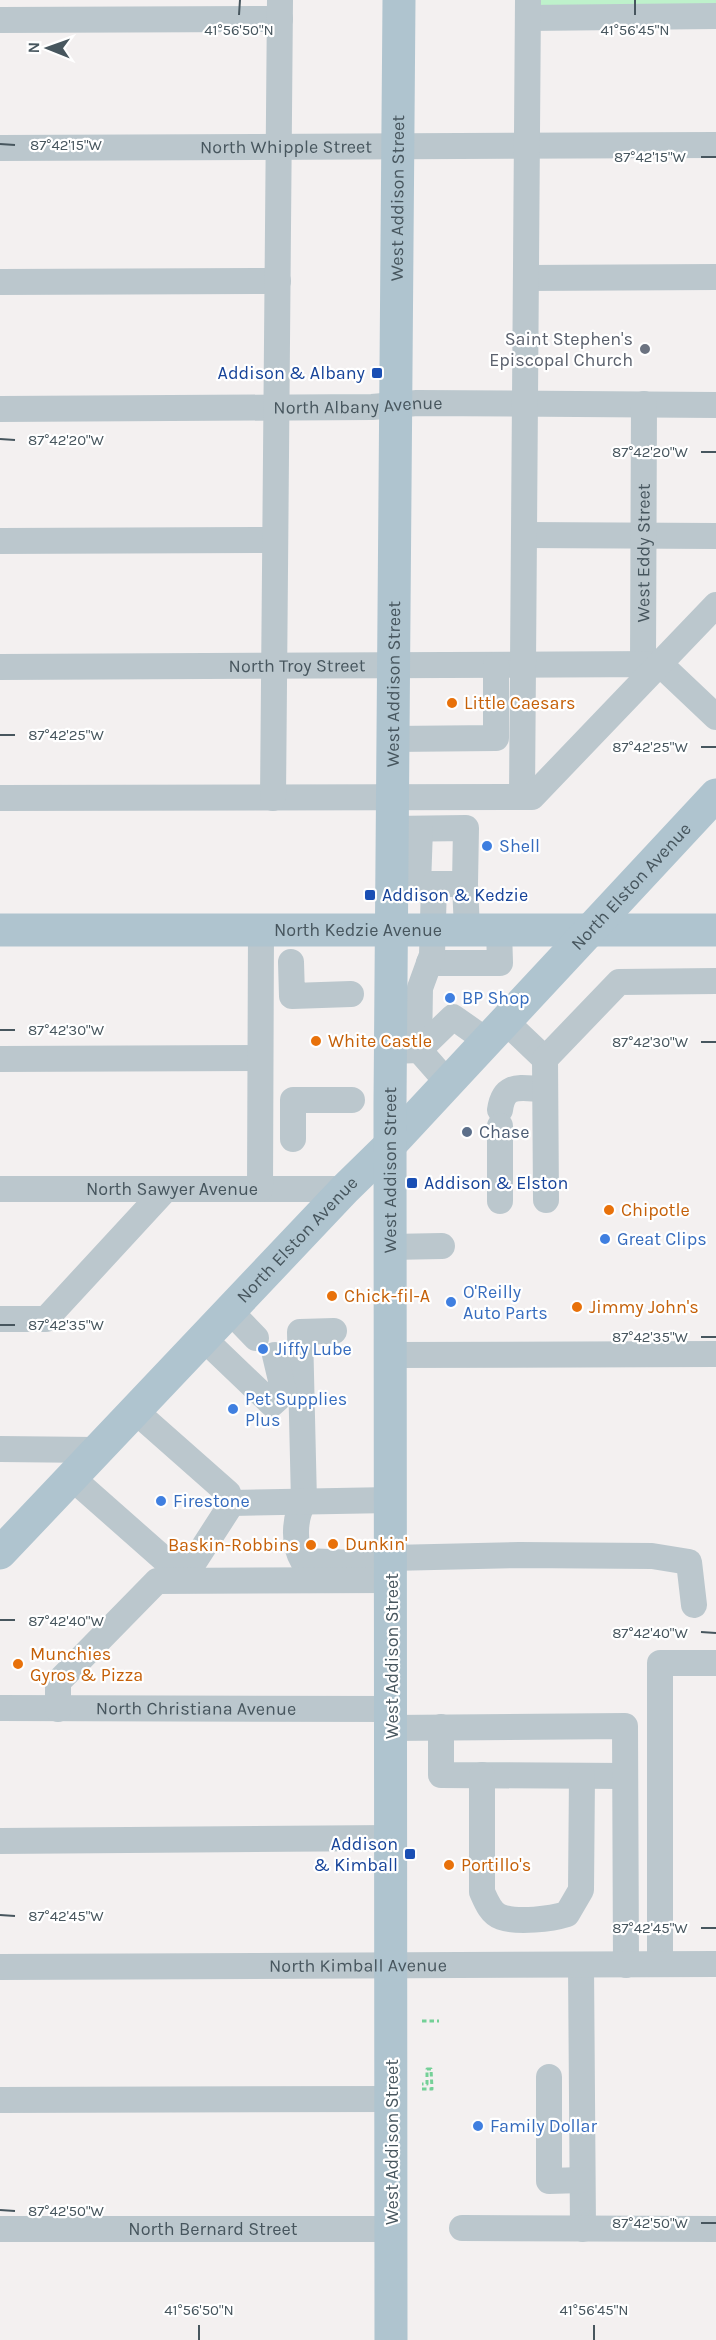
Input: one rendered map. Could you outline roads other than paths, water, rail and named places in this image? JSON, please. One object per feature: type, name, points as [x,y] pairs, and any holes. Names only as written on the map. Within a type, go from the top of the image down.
[{"type":"main road","name":"West Addison Street","points":[[391,2340],[392,2229],[407,2094],[392,1965],[390,1145],[405,1050],[405,988],[391,930],[415,884],[406,829],[392,797],[399,0]]},
{"type":"main road","name":"North Elston Avenue","points":[[0,1553],[229,1310],[390,1145],[716,795]]},
{"type":"main road","name":"North Kedzie Avenue","points":[[0,930],[716,930]]},
{"type":"street","points":[[0,20],[280,9],[273,798]]},
{"type":"street","points":[[522,797],[528,9],[716,16]]},
{"type":"street","name":"North Whipple Street","points":[[0,148],[716,145]]},
{"type":"street","points":[[526,278],[716,278]]},
{"type":"street","points":[[0,282],[278,281]]},
{"type":"street","name":"North Albany Avenue","points":[[0,409],[524,404],[716,405]]},
{"type":"street","name":"West Eddy Street","points":[[644,404],[643,536],[651,664]]},
{"type":"street","points":[[524,535],[716,536]]},
{"type":"street","points":[[0,541],[275,540]]},
{"type":"street","points":[[0,798],[532,797],[651,664],[716,605]]},
{"type":"street","points":[[651,664],[716,717]]},
{"type":"street","name":"North Troy Street","points":[[0,667],[651,664]]},
{"type":"street","points":[[392,739],[496,738],[496,665]]},
{"type":"street","points":[[406,829],[466,828],[466,930]]},
{"type":"street","points":[[405,988],[429,963],[432,956],[433,930],[415,884],[465,884]]},
{"type":"street","points":[[260,1189],[261,930]]},
{"type":"street","points":[[429,963],[500,963],[499,930]]},
{"type":"street","points":[[291,962],[292,996],[351,994]]},
{"type":"street","points":[[546,1200],[545,1059],[619,982],[716,981]]},
{"type":"street","points":[[448,1083],[405,1050],[453,1017],[496,1031],[545,1059]]},
{"type":"street","points":[[0,1059],[260,1058]]},
{"type":"street","points":[[500,1201],[502,1097],[506,1091],[512,1089],[545,1089]]},
{"type":"street","points":[[293,1139],[293,1101],[352,1100]]},
{"type":"street","points":[[0,1319],[46,1319],[166,1189]]},
{"type":"street","name":"North Sawyer Avenue","points":[[0,1190],[345,1189]]},
{"type":"street","points":[[390,1247],[442,1246]]},
{"type":"street","points":[[229,1310],[256,1338]]},
{"type":"street","points":[[334,1331],[300,1332],[304,1502],[296,1513],[298,1553],[303,1561],[391,1563]]},
{"type":"street","points":[[203,1338],[272,1404],[284,1393],[275,1355]]},
{"type":"street","points":[[391,1355],[716,1354]]},
{"type":"street","points":[[134,1410],[228,1492],[232,1503]]},
{"type":"street","points":[[0,1449],[96,1450]]},
{"type":"street","points":[[71,1477],[165,1560],[194,1563],[232,1503]]},
{"type":"street","points":[[232,1503],[391,1500]]},
{"type":"street","points":[[57,1709],[58,1682],[157,1581],[519,1555],[652,1556],[690,1562],[694,1605]]},
{"type":"street","points":[[660,1964],[660,1663],[716,1663]]},
{"type":"street","name":"North Christiana Avenue","points":[[0,1708],[392,1718],[441,1727],[625,1726],[625,1776]]},
{"type":"street","points":[[441,1727],[441,1775],[625,1776],[626,1965]]},
{"type":"street","points":[[482,1775],[482,1892],[488,1907],[501,1917],[537,1920],[567,1914],[581,1890],[582,1776]]},
{"type":"street","points":[[0,1841],[392,1838]]},
{"type":"street","name":"North Kimball Avenue","points":[[0,1967],[716,1964]]},
{"type":"street","points":[[581,1965],[583,2229]]},
{"type":"street","points":[[549,2077],[549,2181],[582,2180]]},
{"type":"street","points":[[0,2100],[407,2094]]},
{"type":"street","points":[[462,2228],[716,2229]]},
{"type":"street","name":"North Bernard Street","points":[[0,2229],[392,2229]]},
{"type":"place","name":"Saint Stephen's Episcopal Church","points":[[645,349]]},
{"type":"place","name":"Addison & Albany","points":[[377,373]]},
{"type":"place","name":"Little Caesars","points":[[452,703]]},
{"type":"place","name":"Shell","points":[[487,846]]},
{"type":"place","name":"Addison & Kedzie","points":[[370,895]]},
{"type":"place","name":"BP Shop","points":[[450,998]]},
{"type":"place","name":"White Castle","points":[[316,1041]]},
{"type":"place","name":"Chase","points":[[467,1132]]},
{"type":"place","name":"Addison & Elston","points":[[412,1183]]},
{"type":"place","name":"Chipotle","points":[[609,1210]]},
{"type":"place","name":"Great Clips","points":[[605,1239]]},
{"type":"place","name":"Chick-fil-A","points":[[332,1296]]},
{"type":"place","name":"O'Reilly Auto Parts","points":[[451,1302]]},
{"type":"place","name":"Jimmy John's","points":[[577,1307]]},
{"type":"place","name":"Jiffy Lube","points":[[263,1349]]},
{"type":"place","name":"Pet Supplies Plus","points":[[233,1409]]},
{"type":"place","name":"Firestone","points":[[161,1501]]},
{"type":"place","name":"Dunkin'","points":[[333,1544]]},
{"type":"place","name":"Baskin-Robbins","points":[[311,1545]]},
{"type":"place","name":"Munchies Gyros & Pizza","points":[[18,1664]]},
{"type":"place","name":"Addison & Kimball","points":[[410,1854]]},
{"type":"place","name":"Portillo's","points":[[449,1865]]},
{"type":"place","name":"Family Dollar","points":[[478,2126]]}]
